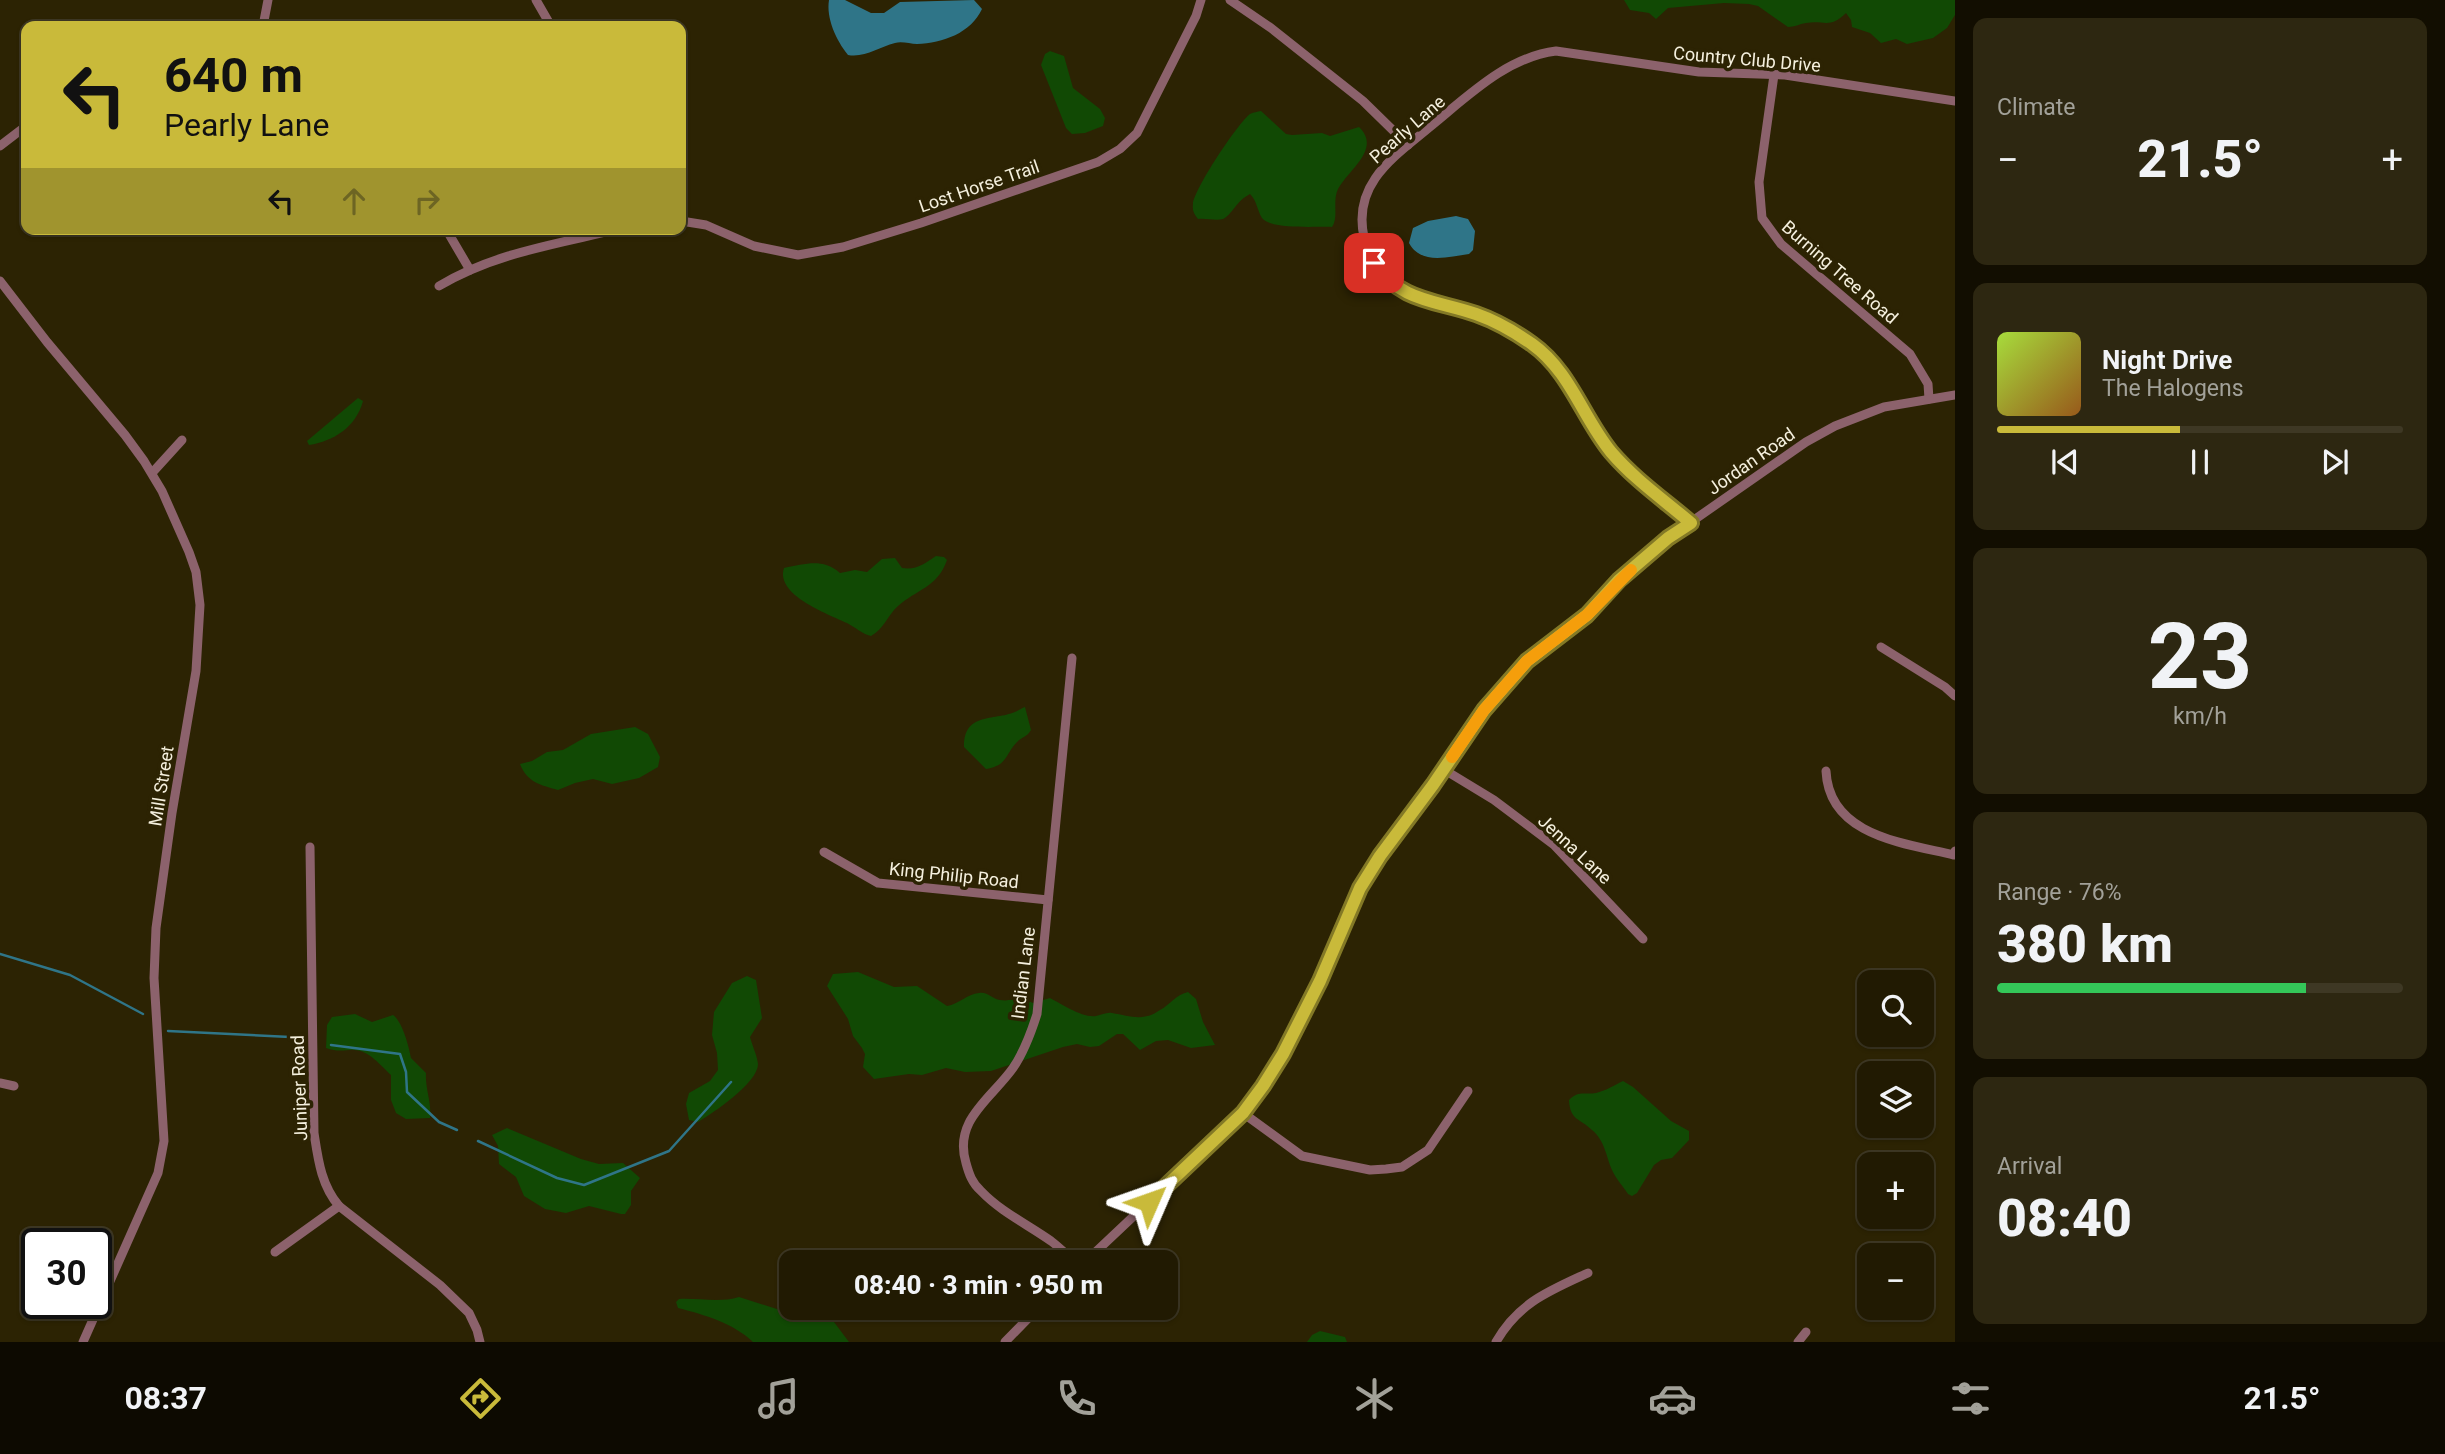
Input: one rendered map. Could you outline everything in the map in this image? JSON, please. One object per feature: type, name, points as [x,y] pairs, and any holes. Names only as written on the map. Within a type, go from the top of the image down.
[{"type":"street","points":[[263,21],[268,0]]},
{"type":"street","points":[[536,0],[548,21]]},
{"type":"street","name":"Lost Horse Trail","points":[[686,222],[706,225],[754,246],[798,255],[843,247],[1079,170],[1120,149],[1138,133],[1187,35],[1201,0]]},
{"type":"street","points":[[1230,0],[1246,9],[1330,74],[1363,101],[1408,145]]},
{"type":"street","name":"Country Club Drive","points":[[1536,53],[1556,51],[1699,72],[1774,75],[1842,82],[1955,102]]},
{"type":"street","name":"Pearly Lane","points":[[1536,53],[1497,74],[1380,169],[1363,209],[1366,245],[1388,281],[1406,293],[1425,302],[1497,322],[1533,345],[1564,377],[1611,451],[1691,523]]},
{"type":"street","name":"Burning Tree Road","points":[[1774,75],[1759,183],[1762,218],[1773,237],[1910,355],[1928,384],[1929,399]]},
{"type":"street","points":[[0,146],[21,130]]},
{"type":"street","points":[[449,235],[470,270]]},
{"type":"street","points":[[439,286],[509,255],[594,235]]},
{"type":"street","name":"Mill Street","points":[[0,282],[125,435],[152,473],[189,552],[196,572],[200,605],[195,671],[156,928],[154,978],[164,1140],[158,1173],[83,1342]]},
{"type":"street","name":"Jordan Road","points":[[1098,1250],[1243,1113],[1283,1054],[1320,981],[1360,888],[1380,856],[1484,710],[1527,661],[1587,615],[1619,580],[1668,538],[1796,449],[1835,426],[1884,407],[1955,395]]},
{"type":"street","points":[[152,473],[182,440]]},
{"type":"street","points":[[1881,647],[1955,696]]},
{"type":"street","name":"Indian Lane","points":[[1061,1250],[978,1189],[972,1181],[963,1151],[965,1128],[978,1108],[1012,1069],[1031,1034],[1037,1014],[1072,658]]},
{"type":"street","name":"Jenna Lane","points":[[1443,769],[1494,800],[1554,845],[1643,939]]},
{"type":"street","points":[[1826,771],[1826,785],[1833,801],[1844,816],[1862,828],[1888,839],[1954,855],[1955,851]]},
{"type":"street","name":"Juniper Road","points":[[310,847],[314,1133],[318,1164],[328,1189],[339,1206],[440,1285],[469,1313],[480,1342]]},
{"type":"street","name":"King Philip Road","points":[[824,852],[878,883],[1048,900]]},
{"type":"street","points":[[0,1083],[14,1086]]},
{"type":"street","points":[[1243,1113],[1302,1156],[1370,1170],[1386,1169],[1402,1167],[1428,1150],[1468,1091]]},
{"type":"street","points":[[275,1252],[339,1206]]},
{"type":"street","points":[[1496,1342],[1515,1315],[1529,1303],[1588,1273]]},
{"type":"street","points":[[1005,1342],[1026,1320]]},
{"type":"street","points":[[1798,1342],[1806,1332]]},
{"type":"green space","points":[[1624,0],[1955,0],[1955,15],[1947,28],[1933,38],[1907,44],[1896,39],[1881,43],[1870,33],[1852,27],[1846,13],[1836,21],[1788,27],[1758,6],[1749,4],[1724,3],[1668,8],[1656,19],[1649,13],[1630,10]]},
{"type":"green space","points":[[1050,51],[1064,56],[1073,88],[1100,109],[1105,118],[1103,126],[1085,133],[1072,134],[1066,128],[1041,65],[1045,54]]},
{"type":"green space","points":[[1261,111],[1286,134],[1322,133],[1330,136],[1359,127],[1365,135],[1367,143],[1361,159],[1338,189],[1332,227],[1284,226],[1267,222],[1262,218],[1250,194],[1223,219],[1198,219],[1195,215],[1195,196],[1217,157],[1244,120],[1250,114]]},
{"type":"green space","points":[[358,398],[363,401],[360,410],[343,431],[327,440],[309,445],[307,441]]},
{"type":"green space","points":[[936,556],[947,560],[938,576],[898,606],[871,636],[805,602],[787,587],[783,578],[784,568],[807,564],[827,565],[840,573],[855,570],[867,572],[882,559],[895,558],[902,568],[912,568]]},
{"type":"green space","points":[[1025,707],[1031,730],[1017,742],[1002,762],[986,769],[964,747],[969,728],[981,720],[1006,715]]},
{"type":"green space","points":[[635,727],[648,734],[660,757],[658,767],[639,778],[612,784],[593,779],[558,790],[530,779],[520,764],[532,761],[547,752],[563,750],[591,734]]},
{"type":"green space","points":[[858,972],[894,987],[917,986],[947,1006],[982,993],[1000,1000],[1019,999],[1033,1003],[1050,998],[1090,1016],[1110,1013],[1148,1016],[1188,992],[1196,999],[1203,1022],[1215,1045],[1191,1048],[1168,1040],[1156,1041],[1140,1050],[1123,1034],[1117,1034],[1099,1046],[1077,1044],[1063,1047],[991,1071],[965,1072],[946,1068],[922,1075],[874,1079],[863,1067],[865,1054],[853,1036],[848,1019],[827,986],[833,974]]},
{"type":"green space","points":[[747,976],[756,980],[762,1018],[750,1037],[758,1064],[756,1072],[724,1105],[698,1122],[689,1120],[686,1104],[689,1093],[710,1081],[718,1070],[712,1035],[714,1012],[732,983]]},
{"type":"green space","points":[[355,1014],[372,1022],[393,1015],[396,1018],[405,1034],[411,1058],[426,1073],[430,1118],[406,1119],[396,1113],[391,1100],[391,1075],[370,1056],[354,1050],[326,1048],[327,1025],[332,1017]]},
{"type":"green space","points":[[1623,1081],[1671,1121],[1689,1131],[1689,1140],[1672,1158],[1661,1160],[1654,1165],[1637,1193],[1632,1196],[1614,1173],[1600,1139],[1571,1112],[1569,1100],[1579,1094],[1599,1092]]},
{"type":"green space","points":[[507,1128],[581,1159],[599,1164],[623,1163],[640,1178],[631,1191],[631,1205],[625,1214],[589,1206],[566,1213],[545,1209],[524,1196],[516,1177],[499,1164],[498,1146],[492,1135]]},
{"type":"green space","points":[[739,1297],[779,1310],[779,1320],[832,1320],[849,1342],[753,1342],[728,1325],[678,1308],[676,1302],[679,1299]]},
{"type":"green space","points":[[1320,1331],[1345,1337],[1347,1342],[1307,1342],[1312,1335]]},
{"type":"water","points":[[829,0],[845,0],[871,13],[884,13],[900,2],[974,0],[982,9],[971,24],[946,39],[917,44],[898,42],[854,56],[848,55],[836,36],[829,14]]},
{"type":"water","points":[[1456,216],[1468,219],[1475,231],[1473,250],[1469,254],[1444,258],[1427,257],[1414,250],[1409,243],[1413,228],[1428,221]]},
{"type":"waterway","points":[[0,954],[70,975],[143,1014]]},
{"type":"waterway","points":[[168,1031],[290,1037]]},
{"type":"waterway","points":[[331,1045],[400,1054],[406,1072],[407,1092],[439,1122],[457,1130]]},
{"type":"waterway","points":[[478,1141],[557,1178],[584,1185],[669,1151],[731,1082]]},
{"type":"slow traffic","points":[[1452,757],[1484,710],[1527,661],[1587,615],[1631,570]]},
{"type":"route","points":[[1149,1202],[1243,1113],[1263,1086],[1283,1054],[1320,981],[1360,888],[1484,710],[1527,661],[1587,615],[1619,580],[1668,538],[1691,523],[1611,451],[1564,377],[1542,352],[1497,322],[1425,302],[1406,293],[1388,281],[1374,263]]}]
